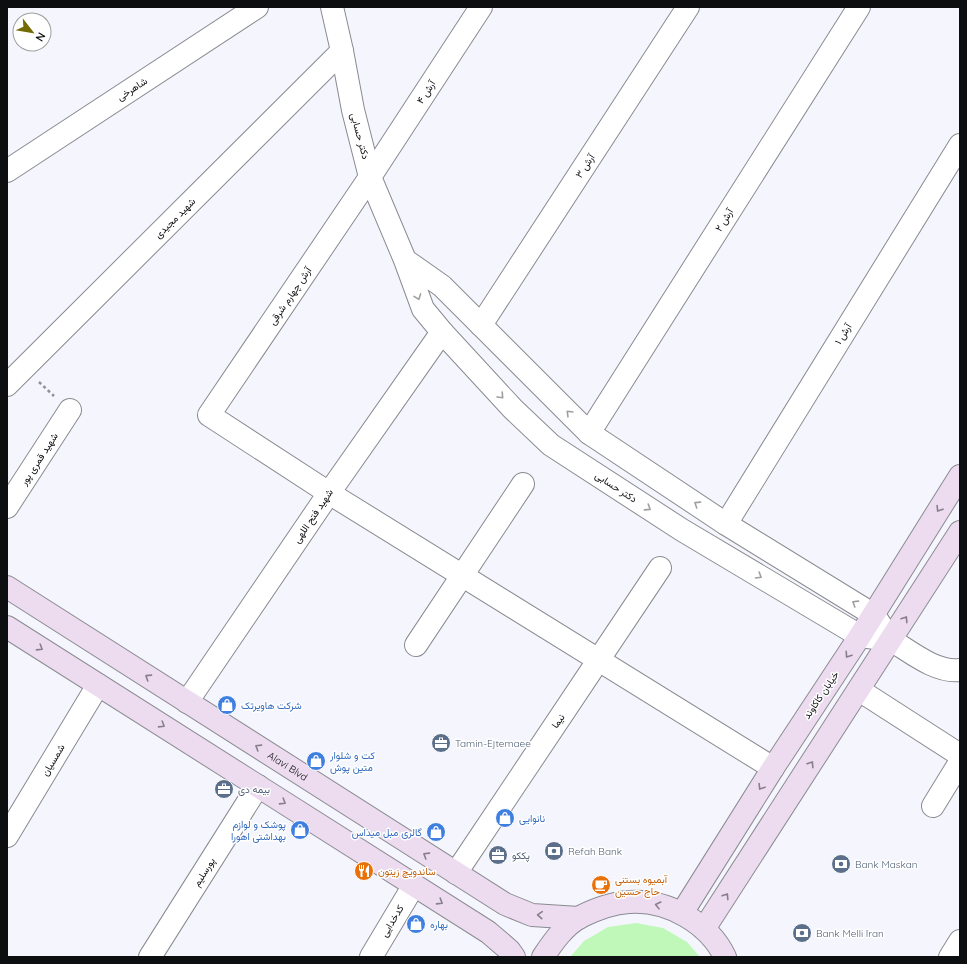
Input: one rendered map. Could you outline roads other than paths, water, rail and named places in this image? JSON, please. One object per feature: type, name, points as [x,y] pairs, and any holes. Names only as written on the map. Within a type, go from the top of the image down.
[{"type":"main road","name":"خیابان کاکاوند","points":[[682,913],[773,768],[874,615],[960,476]]},
{"type":"main road","points":[[704,929],[960,532]]},
{"type":"main road","name":"Alavi Blvd","points":[[7,587],[505,904],[532,915],[579,918]]},
{"type":"main road","points":[[7,627],[488,932],[509,950],[514,957]]},
{"type":"main road","points":[[543,957],[558,936],[579,918],[603,906],[630,902],[657,904],[682,913],[704,929],[725,957]]},
{"type":"street","name":"شاهرخی","points":[[7,170],[258,7]]},
{"type":"street","name":"دکتر حسابی","points":[[332,7],[353,110],[370,176],[405,260],[423,309],[442,332],[513,409],[551,445],[682,530],[860,636],[891,640],[937,668],[952,671],[960,670]]},
{"type":"street","name":"آرش ۴","points":[[370,176],[481,7]]},
{"type":"street","name":"آرش ۳","points":[[481,325],[688,7]]},
{"type":"street","name":"آرش ۲","points":[[589,433],[859,7]]},
{"type":"street","name":"شهید مجیدی","points":[[7,385],[342,52]]},
{"type":"street","name":"آرش ۱","points":[[726,524],[960,145]]},
{"type":"street","name":"آرش چهارم شرقی","points":[[328,493],[209,415],[370,176]]},
{"type":"street","name":"دکتر حسابی","points":[[405,260],[442,286],[589,433],[726,524],[874,615],[891,640]]},
{"type":"street","name":"شهید فتح اللهی","points":[[187,702],[328,493],[442,332]]},
{"type":"street","name":"شهید قمری پور","points":[[7,507],[70,410]]},
{"type":"street","points":[[416,645],[523,484]]},
{"type":"street","points":[[328,493],[773,768]]},
{"type":"street","name":"نیما","points":[[456,873],[660,568]]},
{"type":"street","name":"شمسیان","points":[[7,836],[98,685]]},
{"type":"street","points":[[859,690],[960,755]]},
{"type":"street","points":[[933,806],[960,762]]},
{"type":"street","name":"پورسلیم","points":[[150,957],[258,786]]},
{"type":"street","name":"کدخدایی","points":[[370,957],[414,885]]},
{"type":"street","points":[[950,957],[960,941]]},
{"type":"place","name":"شرکت هاویرتک","points":[[227,705]]},
{"type":"place","name":"Tamin-Ejtemaee","points":[[441,743]]},
{"type":"place","name":"کت و شلوار متین پوش","points":[[316,761]]},
{"type":"place","name":"بیمه دی","points":[[224,789]]},
{"type":"place","name":"نانوایی","points":[[505,818]]},
{"type":"place","name":"پوشک و لوازم بهداشتی اهورا","points":[[300,830]]},
{"type":"place","name":"گالری مبل میداس","points":[[436,832]]},
{"type":"place","name":"Refah Bank","points":[[554,851]]},
{"type":"place","name":"پککو","points":[[498,855]]},
{"type":"place","name":"Bank Maskan","points":[[841,864]]},
{"type":"place","name":"ساندویچ زیتون","points":[[364,871]]},
{"type":"place","name":"آبمیوه بستنی حاج حسین","points":[[601,885]]},
{"type":"place","name":"بهاره","points":[[416,924]]},
{"type":"place","name":"Bank Melli Iran","points":[[802,933]]}]
